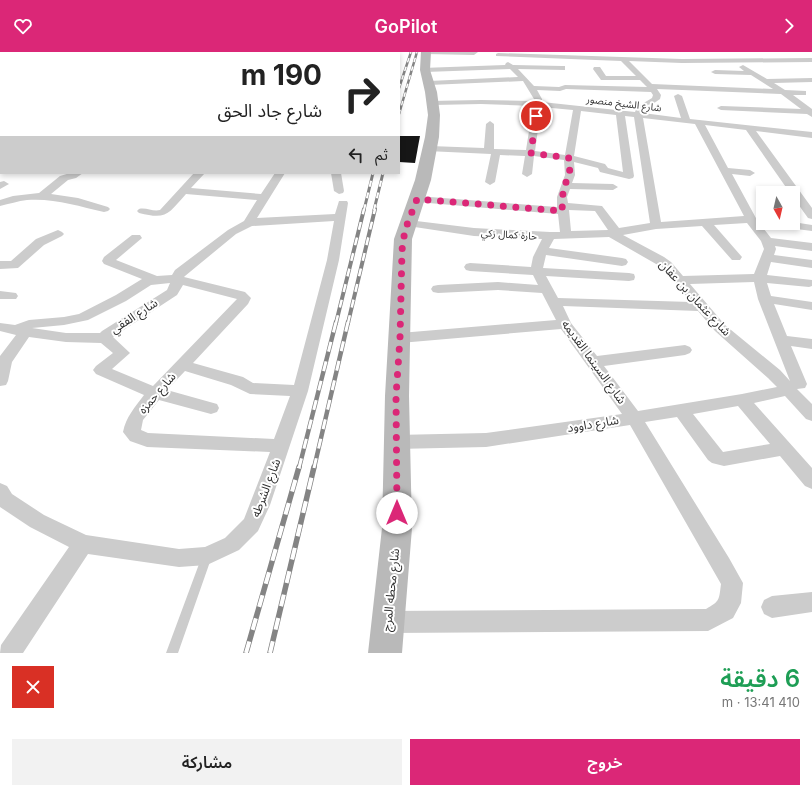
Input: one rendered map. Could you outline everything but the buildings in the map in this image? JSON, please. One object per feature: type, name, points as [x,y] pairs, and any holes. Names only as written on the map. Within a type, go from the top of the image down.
[{"type":"main road","name":"شارع محطه المرج","points":[[385,653],[397,528],[396,396],[400,338],[403,244],[408,223],[423,180],[430,149],[434,115],[430,78]]},
{"type":"street","points":[[430,78],[475,52]]},
{"type":"street","points":[[601,52],[605,59]]},
{"type":"street","points":[[675,52],[682,61]]},
{"type":"street","points":[[757,52],[767,60]]},
{"type":"street","points":[[788,52],[797,60]]},
{"type":"street","points":[[496,54],[605,59],[659,53]]},
{"type":"street","points":[[496,54],[523,77],[533,88],[538,101],[527,174]]},
{"type":"street","points":[[718,54],[734,61],[784,92],[811,112]]},
{"type":"street","points":[[624,56],[682,61],[812,60]]},
{"type":"street","points":[[624,56],[633,69],[654,90],[656,99],[640,109],[638,116],[656,226]]},
{"type":"street","points":[[784,60],[812,81]]},
{"type":"street","points":[[430,78],[464,68],[566,68]]},
{"type":"street","points":[[597,69],[605,78],[657,78]]},
{"type":"street","points":[[619,69],[648,69]]},
{"type":"street","points":[[704,71],[764,71]]},
{"type":"street","points":[[430,78],[542,76]]},
{"type":"street","name":"شارع الشيخ منصور","points":[[430,78],[489,102],[538,101],[577,109],[812,135]]},
{"type":"street","points":[[563,88],[561,87],[560,81],[562,80],[598,81]]},
{"type":"street","points":[[752,82],[812,81]]},
{"type":"street","points":[[533,88],[803,93]]},
{"type":"street","points":[[654,90],[682,96],[687,122]]},
{"type":"street","points":[[717,98],[729,126]]},
{"type":"street","points":[[752,98],[758,109]]},
{"type":"street","points":[[538,101],[554,100]]},
{"type":"street","points":[[721,108],[811,112]]},
{"type":"street","points":[[566,236],[562,197],[570,169],[569,158],[577,109]]},
{"type":"street","points":[[430,149],[531,153],[569,158],[602,166],[604,170],[629,176],[620,114]]},
{"type":"street","points":[[699,123],[767,241],[770,249],[760,278],[765,299],[812,416]]},
{"type":"street","points":[[490,124],[493,152],[490,182]]},
{"type":"street","points":[[750,129],[812,216]]},
{"type":"street","points":[[726,171],[750,173]]},
{"type":"street","points":[[42,196],[64,178],[72,177],[76,174]]},
{"type":"street","points":[[143,211],[157,214],[164,212],[199,174]]},
{"type":"street","points":[[249,223],[253,214],[279,174]]},
{"type":"street","name":"شارع الشرطه","points":[[2,499],[37,521],[83,544],[179,558],[207,556],[232,544],[251,525],[266,492],[300,391],[333,260],[341,204],[336,174]]},
{"type":"street","points":[[565,186],[613,186]]},
{"type":"street","points":[[183,191],[265,197]]},
{"type":"street","points":[[0,203],[20,197],[42,196],[76,200],[104,209]]},
{"type":"street","points":[[417,199],[562,208],[598,208],[614,232]]},
{"type":"street","points":[[249,223],[341,204]]},
{"type":"street","name":"حارة كمال زكي","points":[[408,223],[474,232],[566,236],[614,232],[656,226],[755,220]]},
{"type":"street","points":[[705,222],[736,258]]},
{"type":"street","name":"شارع الفقي","points":[[211,408],[155,393],[102,371],[102,369],[122,353],[105,338],[111,331],[172,292],[177,283],[176,279],[180,273],[232,232],[249,223]]},
{"type":"street","points":[[800,226],[812,228]]},
{"type":"street","name":"شارع عثمان بن عفان","points":[[614,232],[660,260],[680,280],[720,328],[774,374],[800,387]]},
{"type":"street","points":[[0,265],[14,265],[40,242],[58,234]]},
{"type":"street","points":[[537,271],[537,265],[542,251],[550,236]]},
{"type":"street","points":[[136,238],[108,261],[156,280]]},
{"type":"street","points":[[767,241],[812,247]]},
{"type":"street","points":[[542,251],[622,262]]},
{"type":"street","points":[[767,258],[812,264]]},
{"type":"street","points":[[470,267],[629,277]]},
{"type":"street","name":"شارع السينما القديمه","points":[[387,622],[708,620],[725,610],[730,603],[732,583],[722,565],[634,418],[565,324],[537,271]]},
{"type":"street","points":[[680,280],[760,278],[809,284]]},
{"type":"street","points":[[0,381],[2,362],[21,331],[29,324],[64,321],[83,317],[121,298],[147,282],[176,279]]},
{"type":"street","name":"شارع حمزه","points":[[176,279],[240,295],[244,298],[244,300],[155,393],[136,417],[132,432],[136,436],[147,440],[281,446]]},
{"type":"street","points":[[438,289],[498,286],[550,296],[703,308]]},
{"type":"street","points":[[765,299],[812,306]]},
{"type":"street","points":[[400,338],[565,324]]},
{"type":"street","points":[[0,327],[83,339],[105,338]]},
{"type":"street","points":[[781,340],[812,344]]},
{"type":"street","points":[[593,362],[684,350]]},
{"type":"street","points":[[182,365],[237,381],[250,388],[300,391]]},
{"type":"street","name":"شارع داوود","points":[[396,442],[486,440],[742,400],[800,387]]},
{"type":"street","points":[[742,400],[812,481]]},
{"type":"street","points":[[681,410],[714,455],[718,458],[724,459],[784,449]]},
{"type":"street","points":[[9,653],[83,544]]},
{"type":"street","points":[[772,607],[812,602]]},
{"type":"lane","points":[[172,653],[207,556]]},
{"type":"railway","points":[[400,85],[411,52]]},
{"type":"railway","points":[[400,111],[417,52]]},
{"type":"railway","points":[[364,210],[373,174]]},
{"type":"railway","points":[[374,210],[383,174]]},
{"type":"railway","points":[[336,323],[364,209]]},
{"type":"railway","points":[[348,323],[375,209]]},
{"type":"railway","points":[[299,468],[336,322]]},
{"type":"railway","points":[[314,468],[348,322]]},
{"type":"railway","points":[[246,653],[299,467]]},
{"type":"railway","points":[[270,653],[314,467]]},
{"type":"route","points":[[397,513],[396,396],[400,338],[402,250],[405,230],[417,199],[562,211],[563,192],[570,175],[569,158],[531,153],[536,116]]}]
